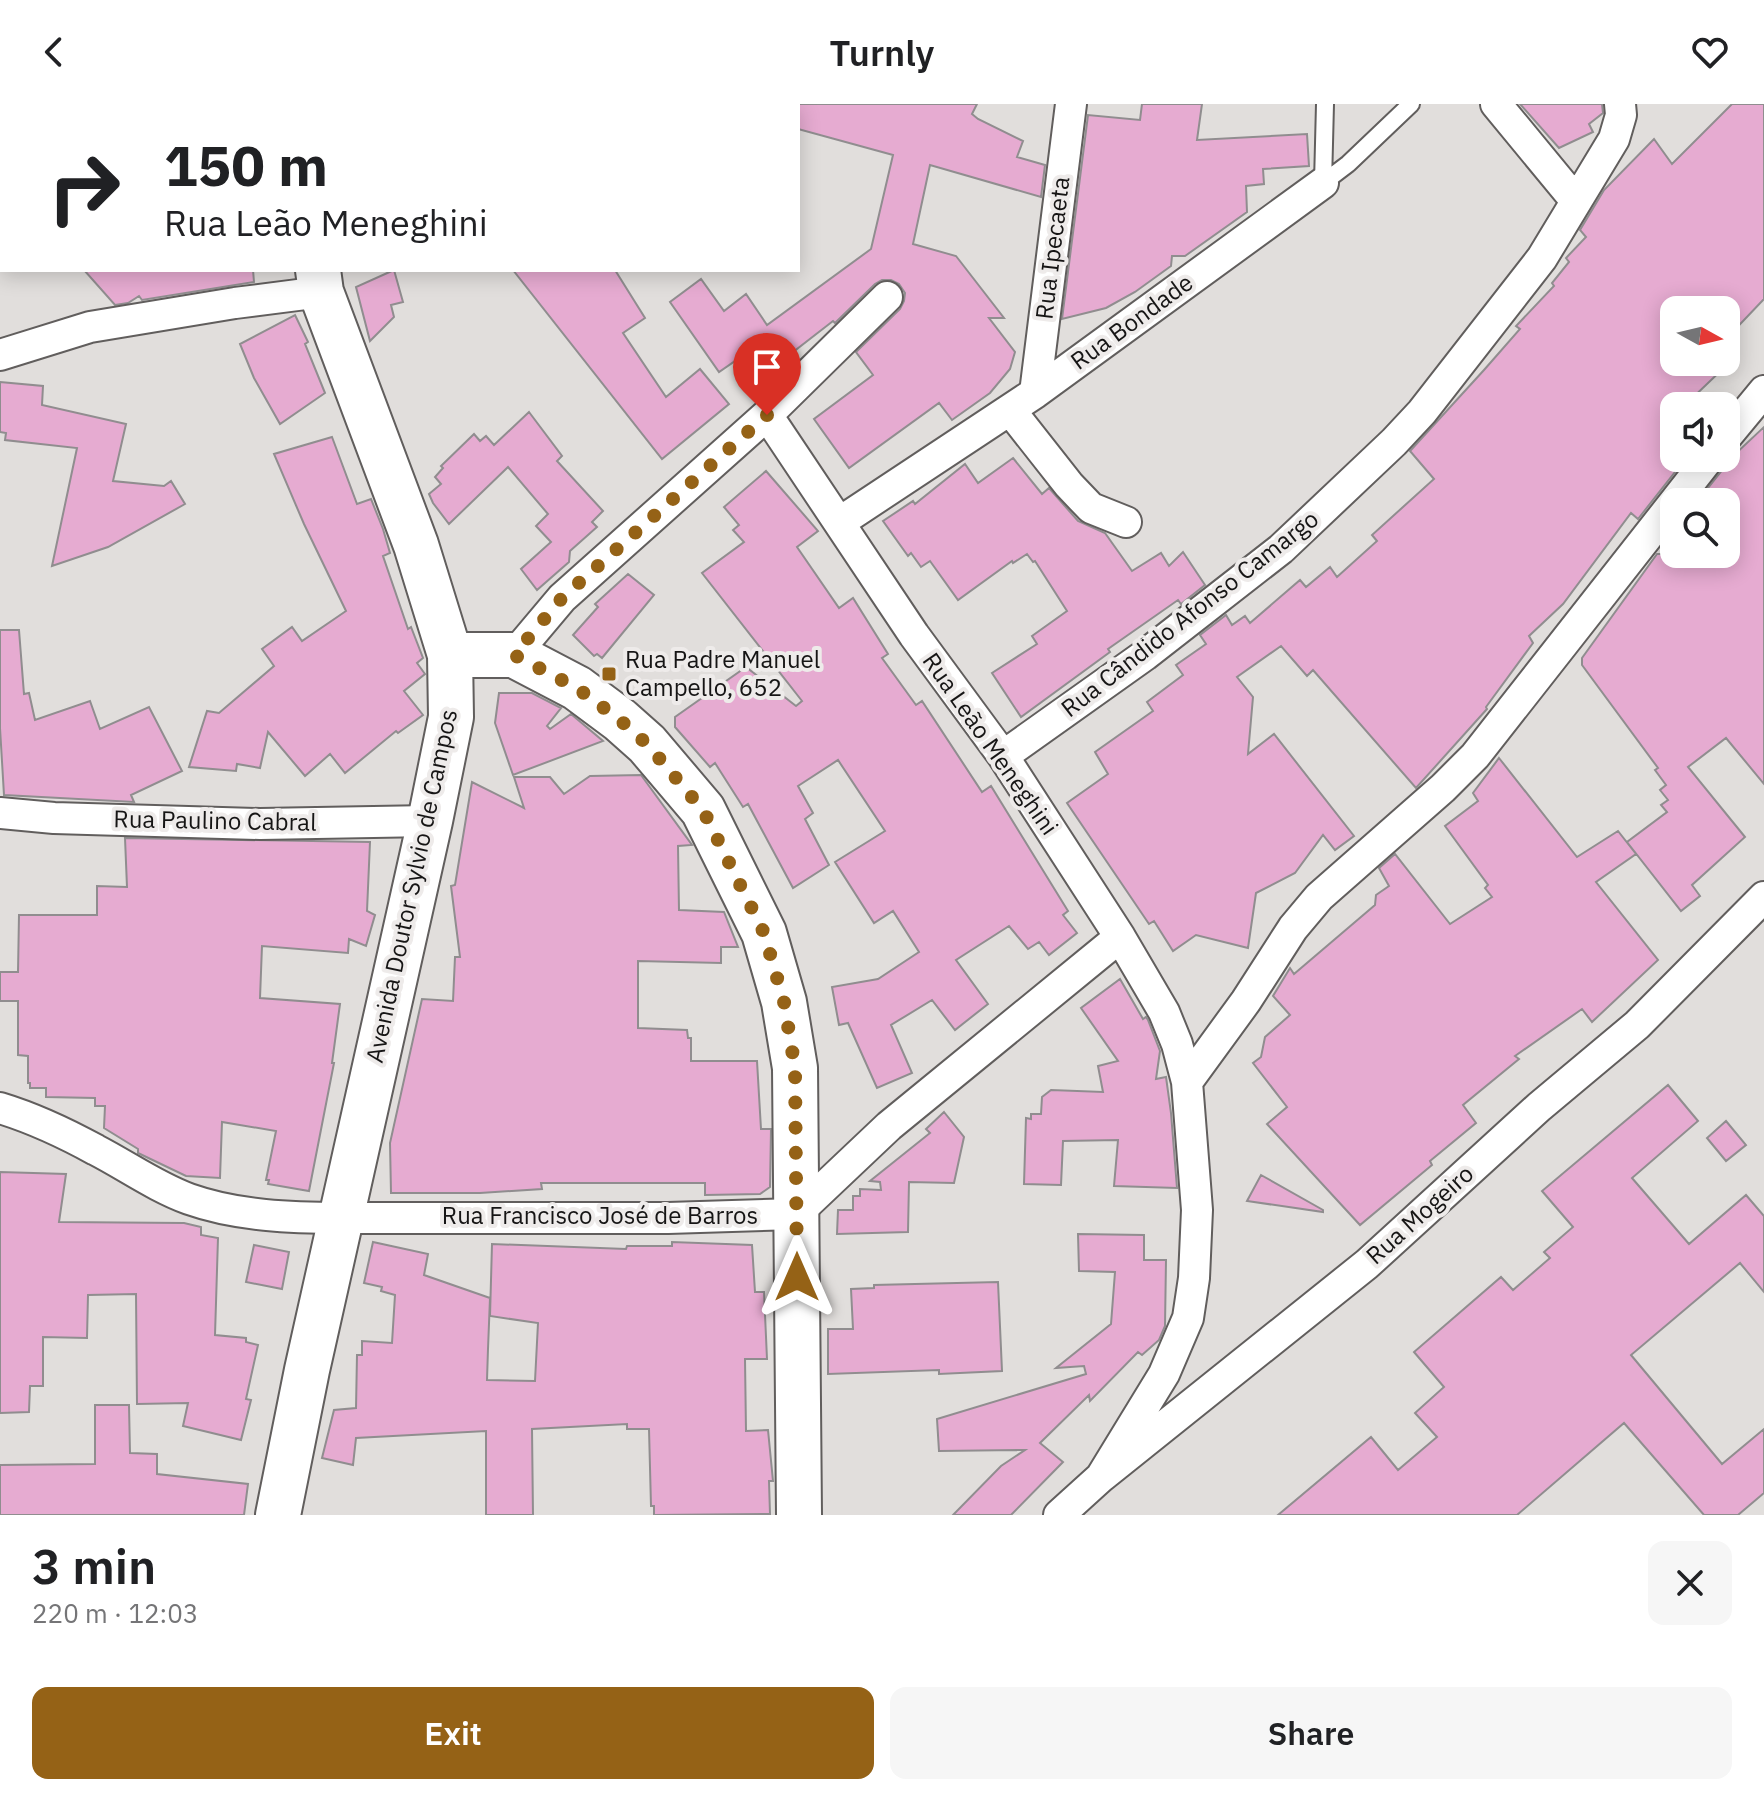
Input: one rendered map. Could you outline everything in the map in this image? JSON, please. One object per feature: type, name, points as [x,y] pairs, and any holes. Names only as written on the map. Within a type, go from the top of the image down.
[{"type":"main road","name":"Avenida Doutor Sylvio de Campos","points":[[278,1515],[451,717],[450,655],[416,545],[320,281]]},
{"type":"main road","points":[[450,655],[514,655],[577,688],[620,720],[647,744],[703,810],[764,933],[784,1002],[795,1068],[799,1515]]},
{"type":"street","points":[[1496,104],[1576,201]]},
{"type":"street","name":"Rua Cândido Afonso Camargo","points":[[1003,756],[1145,655],[1281,549],[1394,442],[1422,412],[1542,258],[1614,139],[1621,115],[1620,104]]},
{"type":"street","name":"Rua Ipecaeta","points":[[1022,401],[1062,108]]},
{"type":"street","name":"Rua Bondade","points":[[840,522],[1022,401],[1323,183]]},
{"type":"street","points":[[0,355],[90,327],[235,303],[320,281]]},
{"type":"street","points":[[514,655],[562,598],[767,415],[887,297]]},
{"type":"street","points":[[1740,420],[1764,391]]},
{"type":"street","points":[[1022,401],[1069,485],[1091,508],[1126,522]]},
{"type":"street","name":"Rua Leão Meneghini","points":[[767,415],[914,635],[1003,756],[1120,937],[1164,1012],[1177,1044],[1187,1082],[1197,1210],[1194,1278],[1188,1318],[1164,1374],[1101,1477]]},
{"type":"street","points":[[1187,1082],[1302,916],[1319,897],[1443,788],[1484,746],[1569,633],[1698,472]]},
{"type":"street","name":"Rua Paulino Cabral","points":[[0,813],[54,818],[260,824],[430,821]]},
{"type":"street","name":"Rua Mogeiro","points":[[1059,1515],[1101,1477],[1367,1264],[1539,1107],[1637,1025],[1763,901]]},
{"type":"street","points":[[796,1214],[889,1126],[1120,937]]},
{"type":"street","name":"Rua Francisco José de Barros","points":[[0,1108],[55,1129],[190,1200],[243,1211],[299,1218],[668,1218],[796,1214]]},
{"type":"lane","points":[[1323,183],[1325,104]]},
{"type":"lane","name":"Rua Bondade","points":[[1323,183],[1361,153],[1411,104]]},
{"type":"building","points":[[800,104],[977,104],[972,114],[978,119],[1023,141],[1017,157],[1045,165],[1041,197],[930,165],[913,244],[956,256],[1004,318],[989,318],[1015,352],[1010,369],[990,393],[952,420],[939,403],[849,468],[814,419],[873,375],[856,352],[900,309],[905,293],[899,284],[882,280],[875,284],[835,323],[833,321],[788,356],[791,360],[769,376],[751,350],[719,372],[670,302],[701,279],[724,311],[746,294],[767,325],[871,249],[893,155],[800,130]]},
{"type":"building","points":[[1142,104],[1202,104],[1197,140],[1307,134],[1309,166],[1263,169],[1264,184],[1246,186],[1247,212],[1185,256],[1172,256],[1171,266],[1135,292],[1106,308],[1062,319],[1088,115],[1140,120]]},
{"type":"building","points":[[1520,104],[1602,104],[1603,113],[1589,124],[1593,132],[1559,148]]},
{"type":"building","points":[[1732,104],[1764,104],[1764,299],[1740,324],[1740,296],[1660,296],[1660,376],[1715,376],[1699,392],[1660,392],[1660,472],[1675,472],[1638,519],[1631,513],[1563,604],[1529,636],[1533,643],[1487,709],[1416,788],[1313,670],[1307,676],[1281,646],[1237,677],[1253,697],[1248,754],[1274,734],[1354,836],[1335,850],[1323,835],[1295,873],[1256,893],[1248,948],[1196,935],[1173,951],[1154,921],[1149,924],[1067,803],[1108,774],[1095,752],[1153,711],[1147,702],[1183,675],[1176,665],[1206,644],[1200,635],[1226,615],[1232,625],[1245,616],[1250,623],[1300,580],[1306,587],[1330,567],[1337,577],[1377,541],[1372,535],[1434,479],[1410,451],[1520,329],[1516,326],[1554,286],[1552,283],[1569,262],[1566,258],[1586,237],[1580,230],[1604,190],[1654,139],[1672,164]]},
{"type":"building","points":[[86,272],[253,272],[254,282],[142,300],[139,296],[128,303],[115,305]]},
{"type":"building","points":[[395,272],[403,302],[391,305],[394,317],[370,341],[356,287]]},
{"type":"building","points":[[515,272],[616,272],[645,318],[623,333],[666,397],[700,369],[729,404],[662,459]]},
{"type":"building","points":[[295,315],[308,342],[305,344],[325,393],[280,424],[254,378],[240,344]]},
{"type":"building","points":[[0,382],[43,386],[42,405],[126,424],[113,481],[164,486],[171,481],[185,504],[108,547],[52,566],[77,448],[5,440],[6,433],[0,432]]},
{"type":"building","points":[[529,412],[562,456],[557,461],[603,511],[592,522],[597,527],[570,551],[569,562],[537,590],[521,569],[551,542],[536,526],[548,514],[508,467],[449,524],[429,494],[441,484],[435,477],[443,468],[441,466],[474,434],[480,441],[486,436],[494,445]]},
{"type":"building","points":[[1764,427],[1764,784],[1726,738],[1688,767],[1745,837],[1692,885],[1700,896],[1681,911],[1627,842],[1667,812],[1661,805],[1668,800],[1660,790],[1666,785],[1655,770],[1658,768],[1582,665],[1582,658],[1657,554],[1660,554],[1660,568],[1740,568],[1740,488],[1708,488],[1721,472],[1740,472],[1740,450]]},
{"type":"building","points":[[332,437],[357,504],[371,499],[383,529],[390,553],[383,556],[408,629],[411,627],[423,658],[417,663],[425,674],[404,691],[423,715],[398,733],[396,731],[345,773],[330,754],[305,776],[268,732],[260,768],[237,764],[236,771],[189,767],[207,711],[219,713],[274,666],[262,649],[292,627],[302,641],[346,611],[274,454]]},
{"type":"building","points":[[1013,458],[1042,494],[1049,488],[1078,521],[1105,533],[1132,571],[1161,553],[1169,566],[1183,552],[1205,585],[1181,604],[1178,600],[1108,649],[1110,652],[1021,717],[992,673],[1037,644],[1032,636],[1067,611],[1035,561],[1027,554],[1012,561],[958,600],[930,561],[921,567],[911,553],[908,556],[883,521],[913,501],[915,504],[965,464],[978,483]]},
{"type":"building","points":[[766,471],[818,531],[797,547],[839,608],[853,598],[888,654],[882,658],[916,705],[922,701],[982,792],[991,786],[1068,911],[1063,915],[1077,933],[1049,955],[1039,942],[1028,949],[1009,926],[956,960],[988,1004],[955,1030],[932,1000],[891,1025],[912,1073],[877,1088],[848,1023],[839,1025],[832,987],[878,979],[919,952],[893,911],[874,923],[835,862],[885,831],[838,760],[798,786],[813,813],[805,819],[829,865],[793,888],[748,804],[743,807],[715,763],[710,767],[675,727],[675,717],[746,667],[796,706],[802,701],[702,573],[744,542],[733,530],[739,525],[724,507]]},
{"type":"building","points":[[628,574],[654,595],[602,658],[597,654],[594,656],[573,635],[598,607],[595,604]]},
{"type":"building","points":[[0,630],[19,630],[24,694],[29,693],[35,720],[90,701],[100,729],[149,707],[182,771],[131,795],[134,802],[4,795]]},
{"type":"building","points":[[499,693],[532,693],[561,708],[547,726],[550,729],[571,714],[603,741],[513,775],[495,723]]},
{"type":"building","points":[[1499,758],[1577,857],[1618,831],[1636,854],[1596,882],[1658,960],[1592,1022],[1582,1009],[1515,1056],[1519,1059],[1463,1105],[1476,1123],[1430,1161],[1432,1165],[1360,1225],[1267,1124],[1287,1107],[1253,1063],[1261,1057],[1265,1037],[1290,1015],[1273,996],[1290,968],[1294,974],[1375,905],[1376,895],[1389,886],[1379,868],[1395,854],[1450,924],[1492,897],[1485,888],[1488,885],[1445,826],[1478,801],[1473,793]]},
{"type":"building","points":[[641,775],[692,845],[678,846],[679,910],[724,912],[738,947],[721,947],[721,963],[638,961],[638,1028],[687,1030],[688,1038],[691,1038],[691,1061],[757,1061],[761,1129],[771,1129],[770,1187],[760,1194],[705,1195],[705,1183],[541,1183],[542,1189],[391,1193],[390,1143],[422,999],[453,1001],[455,957],[460,957],[451,886],[455,885],[472,782],[524,808],[514,777],[550,777],[564,794],[590,776]]},
{"type":"building","points":[[125,838],[370,842],[367,911],[375,915],[366,946],[349,939],[348,953],[262,946],[260,998],[340,1004],[334,1063],[309,1191],[268,1184],[269,1180],[266,1180],[276,1131],[222,1122],[220,1178],[186,1176],[138,1153],[138,1149],[104,1128],[105,1106],[95,1106],[95,1098],[46,1097],[46,1088],[30,1088],[28,1056],[18,1055],[18,1001],[0,1001],[0,972],[18,972],[19,915],[97,915],[97,886],[127,887]]},
{"type":"building","points":[[1120,979],[1143,1019],[1146,1017],[1148,1020],[1160,1051],[1156,1079],[1166,1077],[1177,1188],[1114,1186],[1118,1140],[1063,1141],[1061,1185],[1024,1184],[1026,1118],[1031,1119],[1031,1114],[1041,1114],[1042,1097],[1051,1090],[1103,1092],[1098,1066],[1118,1061],[1081,1008]]},
{"type":"building","points":[[1668,1085],[1698,1121],[1632,1178],[1689,1244],[1746,1195],[1764,1216],[1764,1292],[1740,1263],[1631,1355],[1722,1464],[1764,1429],[1764,1493],[1738,1515],[1704,1515],[1624,1423],[1517,1515],[1278,1515],[1371,1437],[1398,1470],[1437,1437],[1415,1413],[1444,1387],[1414,1352],[1501,1277],[1513,1290],[1550,1258],[1544,1252],[1573,1227],[1542,1191]]},
{"type":"building","points":[[944,1112],[964,1137],[954,1183],[909,1182],[908,1232],[837,1234],[838,1210],[853,1210],[853,1196],[860,1196],[860,1189],[881,1190],[880,1182],[870,1181],[930,1133],[926,1129]]},
{"type":"building","points":[[1726,1121],[1746,1145],[1726,1161],[1707,1138]]},
{"type":"building","points":[[0,1172],[66,1174],[59,1222],[184,1223],[201,1227],[201,1235],[218,1238],[215,1335],[246,1338],[246,1342],[258,1345],[246,1399],[251,1400],[241,1440],[183,1426],[188,1403],[137,1404],[136,1294],[88,1295],[87,1338],[43,1337],[43,1386],[30,1386],[29,1412],[0,1413]]},
{"type":"building","points":[[1261,1175],[1323,1210],[1323,1212],[1247,1201]]},
{"type":"building","points":[[1078,1234],[1144,1235],[1144,1260],[1166,1260],[1165,1326],[1159,1340],[1142,1355],[1138,1352],[1090,1401],[1089,1395],[1040,1443],[1063,1462],[1011,1515],[953,1515],[1001,1466],[1025,1450],[939,1451],[937,1419],[1086,1374],[1084,1366],[1056,1368],[1111,1324],[1115,1272],[1079,1271]]},
{"type":"building","points":[[373,1242],[428,1254],[424,1275],[490,1298],[487,1380],[535,1381],[538,1323],[490,1316],[492,1244],[626,1249],[627,1246],[672,1246],[672,1242],[752,1245],[755,1292],[764,1292],[767,1359],[745,1359],[746,1431],[768,1430],[773,1481],[769,1481],[770,1514],[654,1515],[654,1506],[651,1506],[649,1429],[627,1429],[627,1424],[532,1429],[533,1515],[486,1515],[486,1431],[356,1438],[353,1465],[322,1458],[334,1410],[356,1408],[357,1355],[362,1355],[362,1341],[392,1343],[395,1295],[381,1291],[382,1287],[364,1283]]},
{"type":"building","points":[[254,1245],[289,1252],[282,1289],[246,1282]]},
{"type":"building","points":[[998,1282],[1002,1371],[828,1374],[828,1329],[853,1329],[851,1289],[874,1288],[874,1285]]},
{"type":"building","points":[[95,1405],[129,1405],[130,1453],[157,1454],[157,1474],[248,1484],[244,1515],[0,1515],[0,1465],[95,1464]]},
{"type":"place","name":"Rua Padre Manuel Campello, 652","points":[[609,674]]},
{"type":"route","points":[[767,415],[562,598],[514,655],[577,688],[647,744],[703,810],[764,933],[784,1002],[795,1068],[797,1277]]}]
